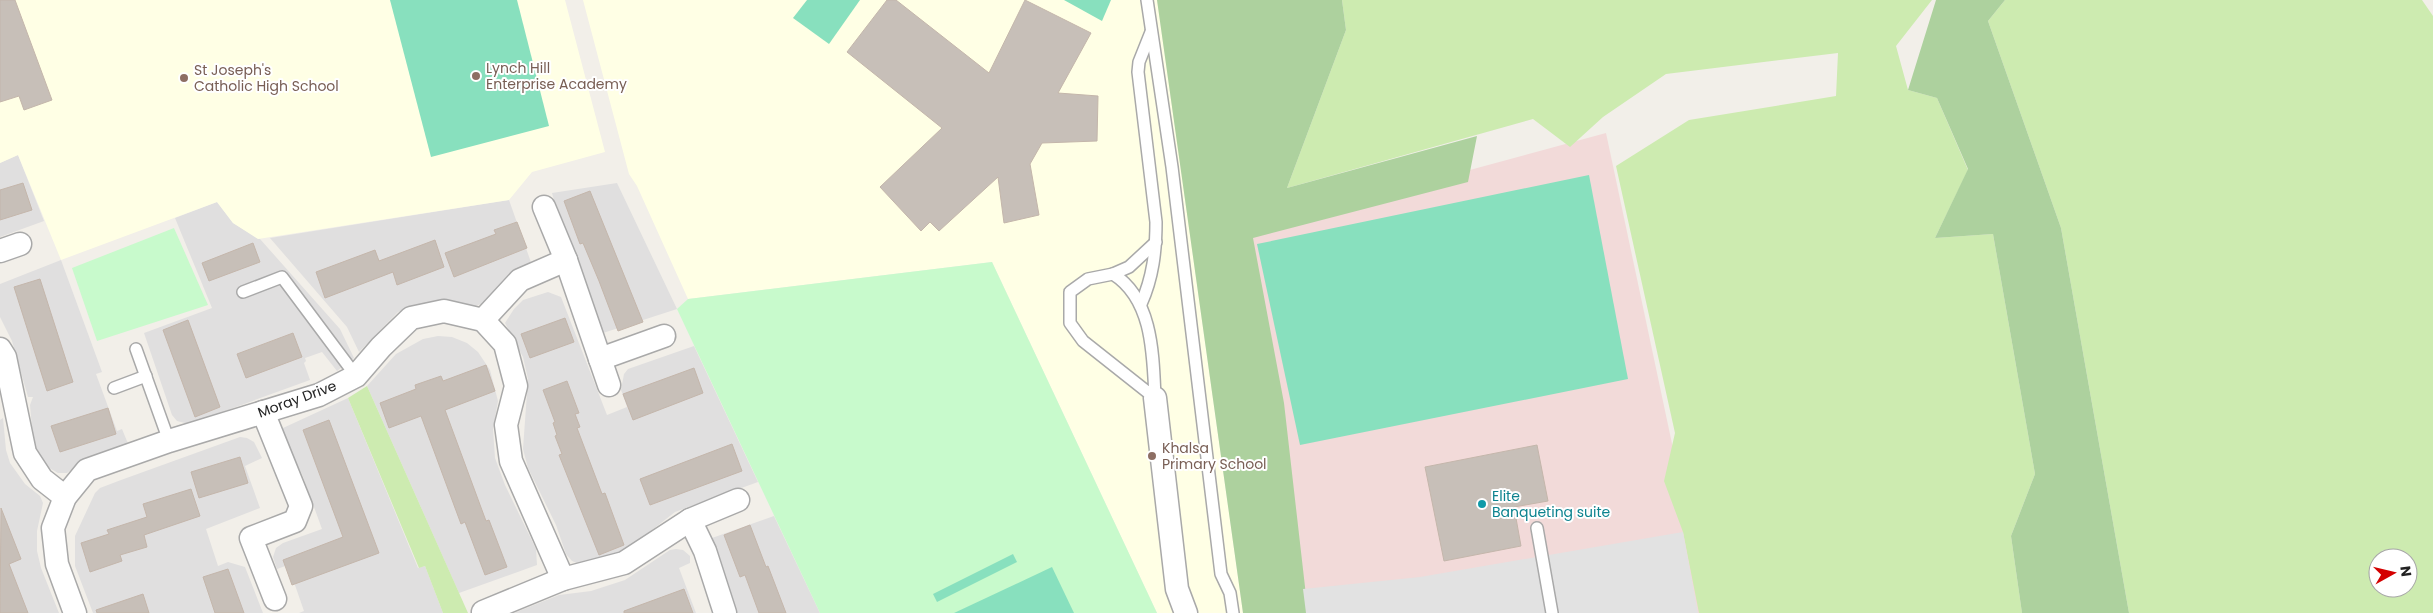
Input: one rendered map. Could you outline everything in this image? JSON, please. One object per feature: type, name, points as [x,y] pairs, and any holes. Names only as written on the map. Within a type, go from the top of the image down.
[{"type":"street","points":[[544,207],[566,260],[609,386]]},
{"type":"street","points":[[563,579],[511,461],[506,425],[516,386],[505,344],[483,320],[520,280],[566,260]]},
{"type":"street","name":"Moray Drive","points":[[76,613],[57,564],[53,528],[65,497],[87,470],[170,441],[319,394],[356,376],[381,347],[411,318],[444,311],[483,320]]},
{"type":"street","points":[[600,359],[664,336]]},
{"type":"street","points":[[0,349],[5,357],[24,453],[42,479],[65,497]]},
{"type":"street","points":[[1155,398],[1177,589],[1186,613]]},
{"type":"street","points":[[264,412],[301,506],[295,521],[251,538],[275,599]]},
{"type":"street","points":[[484,612],[563,579],[624,563],[690,520],[738,500]]},
{"type":"street","points":[[690,520],[705,551],[725,613]]},
{"type":"lane","points":[[1147,0],[1172,167],[1221,574],[1230,592],[1233,613]]},
{"type":"lane","points":[[1141,304],[1149,286],[1156,242],[1156,222],[1138,72],[1139,62],[1152,30]]},
{"type":"lane","points":[[1155,398],[1084,341],[1070,322],[1070,292],[1088,279],[1113,274],[1130,267],[1156,242]]},
{"type":"lane","points":[[1113,274],[1124,281],[1141,304],[1152,349],[1155,398]]},
{"type":"lane","points":[[243,292],[282,277],[356,376]]},
{"type":"lane","points":[[136,350],[170,441]]},
{"type":"lane","points":[[114,388],[146,376]]},
{"type":"lane","points":[[1537,528],[1552,613]]},
{"type":"shaded area","name":"St Joseph's Catholic High School","points":[[0,0],[565,0],[605,152],[532,172],[509,200],[258,239],[233,223],[217,202],[61,260],[18,155],[0,163]]},
{"type":"shaded area","name":"Khalsa Primary School","points":[[583,0],[1157,0],[1243,613],[1157,613],[992,262],[688,299],[637,186],[629,174]]},
{"type":"shaded area","points":[[1606,133],[1708,613],[1274,613],[1234,234]]},
{"type":"shaded area","points":[[18,155],[44,221],[0,237],[0,163]]},
{"type":"shaded area","points":[[617,183],[677,309],[603,333],[578,265],[566,242],[552,193]]},
{"type":"shaded area","points":[[509,200],[533,268],[485,303],[475,306],[450,300],[414,305],[398,312],[359,352],[347,327],[270,238]]},
{"type":"shaded area","points":[[217,202],[233,223],[260,239],[340,329],[354,358],[337,371],[322,352],[305,358],[306,361],[304,363],[310,380],[189,424],[177,421],[172,415],[144,333],[212,308],[175,218]]},
{"type":"shaded area","points":[[61,260],[102,372],[96,374],[117,431],[122,429],[129,446],[78,464],[67,473],[58,473],[46,466],[34,451],[30,405],[33,397],[28,397],[12,341],[0,317],[0,284]]},
{"type":"shaded area","points":[[548,292],[561,297],[607,415],[627,407],[621,390],[624,374],[628,369],[694,346],[758,482],[675,512],[624,552],[579,564],[572,561],[566,554],[556,525],[528,468],[523,449],[528,379],[523,357],[505,323],[514,309],[523,300]]},
{"type":"shaded area","points":[[438,336],[452,337],[467,343],[478,352],[490,370],[498,401],[493,429],[495,458],[505,485],[536,549],[537,565],[459,593],[367,386],[396,354],[423,339]]},
{"type":"shaded area","points":[[348,398],[418,568],[425,566],[443,613],[299,613],[304,611],[288,565],[277,569],[273,557],[276,548],[283,543],[322,529],[302,474],[282,436],[283,428]]},
{"type":"shaded area","points":[[3,418],[6,450],[10,463],[25,484],[40,496],[43,503],[37,531],[37,551],[41,568],[59,613],[0,613],[0,420]]},
{"type":"shaded area","points":[[240,437],[254,442],[262,458],[245,466],[260,508],[206,529],[218,566],[228,562],[245,567],[263,613],[93,613],[75,566],[75,536],[95,493],[100,488]]},
{"type":"shaded area","points":[[774,516],[820,613],[737,613],[712,538]]},
{"type":"shaded area","points":[[1683,532],[1698,613],[1306,613],[1303,589],[1420,577]]},
{"type":"shaded area","points":[[670,550],[683,550],[690,556],[690,563],[679,568],[696,613],[514,613],[559,595],[591,591],[625,580]]},
{"type":"green space","points":[[390,0],[517,0],[549,126],[431,157]]},
{"type":"green space","points":[[807,0],[860,0],[829,44],[793,18]]},
{"type":"green space","points":[[1064,0],[1111,0],[1102,21]]},
{"type":"green space","points":[[1157,0],[1342,0],[1346,30],[1287,188],[1477,136],[1468,182],[1253,238],[1284,403],[1308,613],[1243,613]]},
{"type":"green space","points":[[1342,0],[1932,0],[1896,46],[1908,90],[1937,98],[1968,170],[1935,238],[1993,234],[2035,474],[2011,536],[2022,613],[1699,613],[1683,532],[1664,481],[1675,433],[1616,166],[1689,120],[1836,96],[1838,53],[1666,74],[1603,117],[1570,147],[1533,119],[1287,188],[1346,30]]},
{"type":"green space","points":[[1936,0],[2005,0],[1988,21],[2061,228],[2129,613],[2022,613],[2011,536],[2035,474],[1993,234],[1935,238],[1968,169],[1937,98],[1908,90]]},
{"type":"green space","points":[[2005,0],[2422,0],[2433,16],[2433,613],[2129,613],[2061,228],[1988,21]]},
{"type":"green space","points":[[1589,175],[1628,379],[1300,445],[1257,244]]},
{"type":"green space","points":[[174,228],[208,305],[97,341],[72,268]]},
{"type":"green space","points":[[992,262],[1157,613],[820,613],[677,309],[688,299]]},
{"type":"green space","points":[[367,386],[468,613],[443,613],[425,566],[419,568],[348,398]]},
{"type":"green space","points":[[1013,554],[1017,562],[937,602],[933,594]]},
{"type":"green space","points":[[1052,567],[1074,613],[954,613]]},
{"type":"building","points":[[0,0],[15,0],[52,100],[24,110],[19,96],[0,102]]},
{"type":"building","points":[[887,0],[896,0],[989,73],[1025,0],[1091,33],[1058,93],[1098,96],[1097,141],[1042,143],[1030,164],[1039,215],[1004,223],[998,177],[939,231],[930,222],[921,231],[880,187],[942,128],[847,52]]},
{"type":"building","points":[[23,183],[32,210],[0,220],[0,190]]},
{"type":"building","points":[[590,191],[643,322],[618,331],[583,243],[580,244],[564,201]]},
{"type":"building","points":[[517,222],[527,248],[454,277],[445,253],[496,234],[494,230]]},
{"type":"building","points":[[435,240],[444,267],[397,285],[393,272],[325,298],[316,272],[375,250],[379,261]]},
{"type":"building","points":[[253,243],[260,262],[209,281],[202,263]]},
{"type":"building","points":[[40,279],[73,382],[47,391],[14,287]]},
{"type":"building","points":[[565,318],[574,342],[530,358],[521,334]]},
{"type":"building","points":[[188,320],[220,407],[195,417],[163,330]]},
{"type":"building","points":[[293,333],[302,357],[246,378],[237,354]]},
{"type":"building","points":[[486,365],[495,391],[445,410],[486,521],[489,520],[507,567],[485,575],[465,522],[461,524],[421,416],[389,428],[380,403],[416,389],[415,385],[441,376],[443,381]]},
{"type":"building","points":[[694,368],[703,393],[633,420],[623,394]]},
{"type":"building","points":[[567,381],[579,413],[575,414],[580,427],[577,428],[602,494],[605,493],[624,545],[599,555],[559,455],[562,454],[555,436],[557,435],[553,423],[555,422],[543,390]]},
{"type":"building","points":[[108,408],[116,434],[60,452],[51,426]]},
{"type":"building","points":[[329,420],[379,553],[292,585],[283,560],[343,537],[303,430]]},
{"type":"building","points":[[732,444],[742,471],[650,505],[640,479]]},
{"type":"building","name":"Elite Banqueting suite","points":[[1537,445],[1548,501],[1514,507],[1521,546],[1444,561],[1425,467]]},
{"type":"building","points":[[240,457],[248,483],[199,498],[191,472]]},
{"type":"building","points":[[191,489],[200,516],[144,535],[147,547],[120,555],[122,561],[90,572],[81,543],[109,534],[107,530],[147,517],[143,504]]},
{"type":"building","points":[[1,508],[21,559],[9,564],[28,613],[0,613]]},
{"type":"building","points":[[750,525],[786,613],[759,613],[745,575],[740,577],[724,535]]},
{"type":"building","points":[[228,569],[244,613],[215,613],[203,577]]},
{"type":"building","points":[[684,589],[693,613],[624,613],[624,611]]},
{"type":"building","points":[[143,594],[149,613],[97,613],[96,610]]},
{"type":"place","name":"Lynch Hill Enterprise Academy","points":[[476,76]]},
{"type":"place","name":"St Joseph's Catholic High School","points":[[184,78]]},
{"type":"place","name":"Khalsa Primary School","points":[[1152,456]]},
{"type":"place","name":"Elite Banqueting suite","points":[[1482,504]]}]
